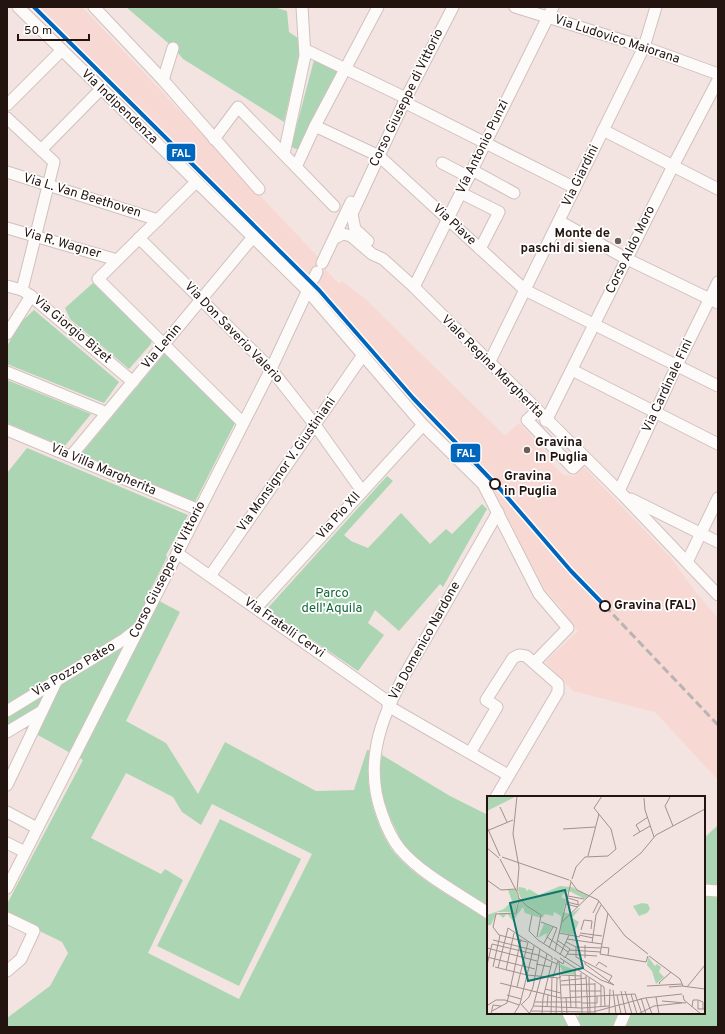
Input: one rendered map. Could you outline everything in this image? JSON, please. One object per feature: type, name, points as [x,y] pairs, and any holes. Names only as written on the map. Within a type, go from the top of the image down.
[{"type":"street","name":"Via Indipendenza","points":[[18,7],[253,237],[307,292],[423,425],[483,484],[539,594],[568,628],[535,662]]},
{"type":"street","points":[[284,154],[306,50],[302,7]]},
{"type":"street","points":[[296,167],[315,126],[378,7]]},
{"type":"street","name":"Corso Giuseppe di Vittorio","points":[[362,190],[405,100],[453,7]]},
{"type":"street","name":"Via Ludovico Maiorana","points":[[515,7],[644,47],[718,74]]},
{"type":"street","name":"Vía Antonio Punzi","points":[[414,288],[553,7]]},
{"type":"street","name":"Via Giardini","points":[[489,364],[644,47],[656,7]]},
{"type":"street","points":[[97,8],[259,189]]},
{"type":"street","points":[[163,80],[173,48]]},
{"type":"street","points":[[7,105],[62,50]]},
{"type":"street","points":[[306,50],[575,188]]},
{"type":"street","name":"Corso Aldo Moro","points":[[546,421],[673,166],[718,80]]},
{"type":"street","points":[[41,150],[101,89]]},
{"type":"street","points":[[214,139],[238,107],[334,206]]},
{"type":"street","points":[[7,118],[54,162],[36,236],[26,293],[7,334]]},
{"type":"street","name":"Via Piave","points":[[315,126],[379,156],[525,290],[718,386]]},
{"type":"street","points":[[603,130],[718,189]]},
{"type":"street","points":[[442,163],[470,173],[514,193]]},
{"type":"street","name":"Via L. Van Beethoven","points":[[7,172],[158,220]]},
{"type":"street","points":[[196,182],[98,279],[243,422]]},
{"type":"street","points":[[317,271],[335,238],[339,226],[354,197],[362,190]]},
{"type":"street","name":"Viale Regina Margherita","points":[[362,190],[352,214],[352,220],[355,229],[379,252],[383,260]]},
{"type":"street","points":[[461,193],[499,212],[480,249]]},
{"type":"street","points":[[558,222],[627,259],[714,301]]},
{"type":"street","name":"Via R. Wagner","points":[[7,228],[117,260]]},
{"type":"street","name":"Viale Regina Margherita","points":[[335,238],[343,234],[351,236],[372,254],[383,260],[414,288],[546,421],[621,493],[718,595]]},
{"type":"street","name":"Via Lenin","points":[[71,456],[253,237]]},
{"type":"street","name":"Via Don Saverio Valerio","points":[[139,238],[271,369],[315,425],[362,491]]},
{"type":"street","name":"Via Cardinale Fini","points":[[621,493],[676,365],[714,301],[718,282]]},
{"type":"street","name":"Via Giorgio Bizet","points":[[7,286],[26,293],[133,382]]},
{"type":"street","name":"Corso Giuseppe di Vittorio","points":[[8,881],[25,852],[271,369],[307,292]]},
{"type":"street","name":"Via Monsignor V. Giustiniani","points":[[210,576],[363,355]]},
{"type":"street","points":[[572,370],[718,444]]},
{"type":"street","points":[[7,372],[107,412]]},
{"type":"street","points":[[537,411],[527,420],[573,468],[584,457]]},
{"type":"street","name":"Via Pio XII","points":[[256,608],[423,425]]},
{"type":"street","name":"Via Villa Margherita","points":[[7,430],[199,510]]},
{"type":"street","points":[[621,493],[718,542]]},
{"type":"street","points":[[687,562],[718,498]]},
{"type":"street","name":"Via Domenico Nardone","points":[[487,912],[425,870],[400,848],[389,831],[379,806],[374,778],[376,745],[389,705],[498,512]]},
{"type":"street","name":"Via Fratelli Cervi","points":[[177,553],[256,608],[389,705],[508,776]]},
{"type":"street","name":"Via Pozzo Pateo","points":[[7,711],[123,640],[140,627]]},
{"type":"street","points":[[470,753],[496,707],[486,700],[510,660],[516,656],[523,655],[535,662],[558,684],[559,689],[497,796]]},
{"type":"street","points":[[7,785],[57,680]]},
{"type":"street","name":"Via Pozzo Pateo","points":[[7,732],[43,710]]},
{"type":"street","points":[[7,812],[37,828]]},
{"type":"street","points":[[7,843],[25,852]]},
{"type":"street","points":[[705,890],[718,891]]},
{"type":"street","points":[[7,918],[34,931],[18,962],[7,971]]},
{"type":"street","points":[[568,1014],[575,1027]]},
{"type":"street","points":[[619,1027],[625,1014]]},
{"type":"shaded area","points":[[26,7],[82,7],[319,258],[327,267],[326,270],[339,284],[342,281],[363,297],[505,436],[519,423],[550,456],[547,459],[563,475],[574,476],[583,466],[671,558],[697,594],[718,618],[718,780],[655,712],[573,691],[545,662],[578,631],[561,612],[563,610],[544,589],[491,484],[426,418],[302,278]]},
{"type":"green space","points":[[126,7],[274,7],[287,11],[289,32],[298,38],[300,52],[284,122],[183,59],[174,48]]},
{"type":"green space","points":[[314,60],[338,72],[299,150],[291,147]]},
{"type":"green space","points":[[93,283],[152,340],[151,344],[129,369],[70,319],[65,308]]},
{"type":"green space","points":[[34,310],[119,382],[104,403],[7,364],[7,346],[20,323]]},
{"type":"green space","points":[[165,353],[236,421],[195,502],[81,454]]},
{"type":"green space","points":[[7,380],[91,414],[64,447],[7,423]]},
{"type":"green space","points":[[27,448],[188,515],[166,555],[167,557],[148,595],[180,612],[126,721],[166,743],[198,794],[225,742],[316,791],[354,790],[367,750],[371,751],[368,774],[370,796],[384,837],[391,849],[419,876],[487,919],[487,1014],[563,1014],[571,1027],[7,1027],[7,1018],[50,986],[68,953],[62,942],[11,917],[7,926],[7,904],[83,760],[27,729],[7,724],[7,473]],"holes":[[[126,773],[173,797],[182,812],[201,825],[212,804],[312,854],[239,999],[148,953],[183,880],[165,869],[161,874],[91,838]]]},
{"type":"green space","name":"Parco dell'Aquila","points":[[387,476],[393,481],[344,535],[351,541],[368,548],[401,513],[430,544],[446,529],[452,534],[482,504],[487,509],[443,587],[440,584],[399,631],[375,610],[368,623],[384,635],[358,671],[267,609]]},
{"type":"green space","points":[[382,755],[450,796],[487,814],[487,907],[421,863],[404,846],[388,813],[382,795],[380,765]]},
{"type":"green space","points":[[220,819],[301,859],[239,986],[157,946]]},
{"type":"green space","points":[[718,825],[718,886],[705,884],[705,837]]},
{"type":"green space","points":[[705,894],[718,897],[718,1027],[623,1027],[628,1014],[705,1014]]},
{"type":"green space","points":[[578,1014],[618,1014],[613,1027],[580,1027],[576,1018],[579,1016]]},
{"type":"railway","points":[[605,606],[718,725]]},
{"type":"transit line","name":"FAL","points":[[34,7],[319,290],[413,398],[501,490],[571,571],[605,606]]},
{"type":"place","name":"Monte de paschi di siena","points":[[618,241]]},
{"type":"place","name":"Gravina In Puglia","points":[[527,450]]},
{"type":"place","name":"Gravina in Puglia","points":[[495,484]]},
{"type":"place","name":"Gravina (FAL)","points":[[605,606]]}]
